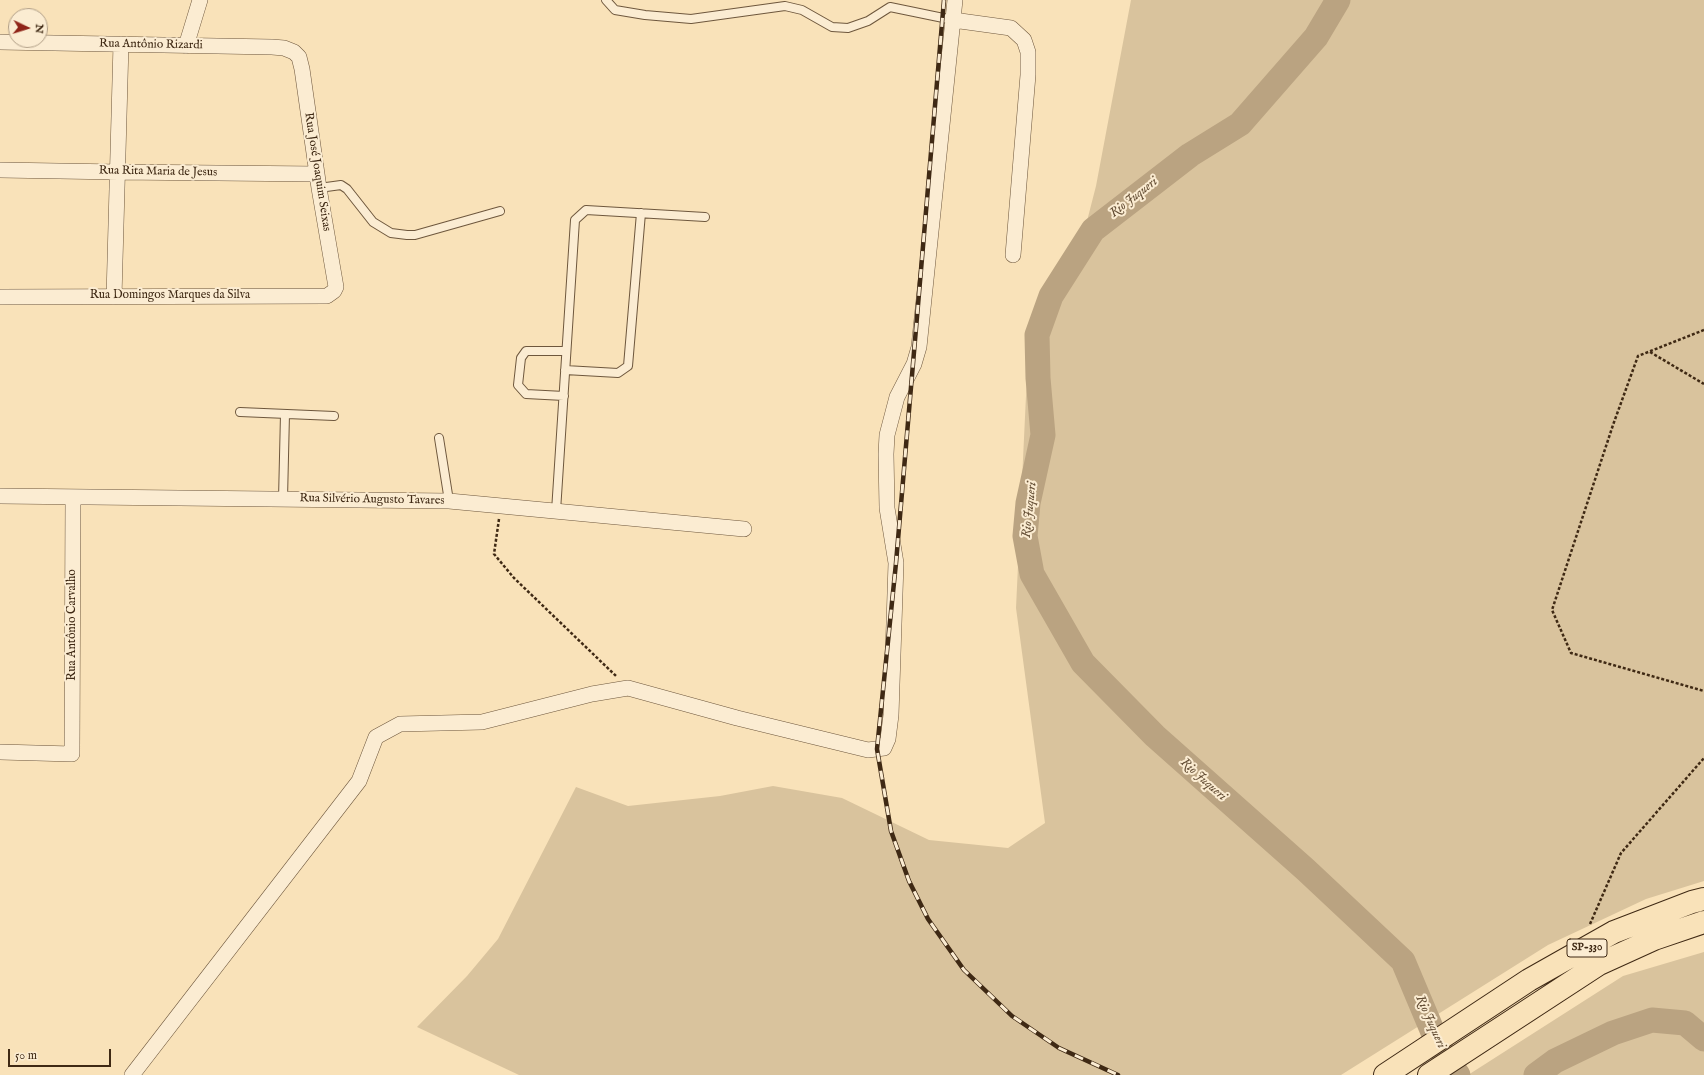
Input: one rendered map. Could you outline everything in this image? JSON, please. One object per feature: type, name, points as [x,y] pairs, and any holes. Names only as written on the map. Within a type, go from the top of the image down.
[{"type":"highway","name":"SP-330","points":[[1392,1070],[1529,980],[1614,932],[1692,902],[1704,899]]},
{"type":"highway","name":"SP-330","points":[[1429,1075],[1600,964],[1654,939],[1704,922]]},
{"type":"street","points":[[186,46],[200,0]]},
{"type":"street","points":[[132,1075],[359,781],[376,737],[400,724],[482,722],[584,696],[628,688],[737,718],[868,750],[884,748],[888,739],[891,707],[896,563],[887,508],[887,435],[897,396],[914,364],[919,347],[955,0]]},
{"type":"street","points":[[953,20],[1011,28],[1024,40],[1028,52],[1028,75],[1013,255]]},
{"type":"street","name":"Rua Antônio Rizardi","points":[[0,42],[284,48],[294,52],[299,58]]},
{"type":"street","points":[[114,297],[121,44]]},
{"type":"street","name":"Rua José Joaquim Seixas","points":[[299,58],[302,69],[318,181],[336,287]]},
{"type":"street","name":"Rua Rita Maria de Jesus","points":[[0,170],[118,172],[318,181]]},
{"type":"street","name":"Rua Domingos Marques da Silva","points":[[0,297],[327,296],[334,291],[336,287]]},
{"type":"street","name":"Rua Silvério Augusto Tavares","points":[[0,496],[449,501],[744,529]]},
{"type":"street","name":"Rua Antônio Carvalho","points":[[0,752],[72,754],[74,497]]},
{"type":"lane","points":[[606,0],[615,10],[645,15],[691,19],[785,6],[802,10],[832,27],[848,28],[868,21],[890,7],[953,20]]},
{"type":"lane","points":[[318,181],[341,185],[373,222],[391,233],[415,235],[500,210]]},
{"type":"lane","points":[[556,511],[575,220],[586,210],[706,217]]},
{"type":"lane","points":[[565,370],[618,373],[628,366],[641,213]]},
{"type":"lane","points":[[564,396],[526,394],[518,385],[521,358],[526,351],[566,352]]},
{"type":"lane","points":[[240,412],[334,416]]},
{"type":"lane","points":[[283,499],[285,414]]},
{"type":"lane","points":[[439,438],[449,501]]},
{"type":"path","points":[[1704,330],[1638,356],[1613,425],[1552,610],[1571,653],[1704,691]]},
{"type":"path","points":[[1650,351],[1704,384]]},
{"type":"path","points":[[500,506],[494,554],[514,578],[628,688]]},
{"type":"path","points":[[1578,952],[1621,853],[1704,758]]},
{"type":"shaded area","points":[[1131,0],[1704,0],[1704,881],[1646,899],[1548,945],[1341,1075],[519,1075],[417,1027],[467,976],[498,939],[576,787],[628,806],[720,796],[773,786],[842,798],[929,840],[1008,848],[1045,823],[1016,608],[1029,332],[1087,221],[1096,186]]},
{"type":"shaded area","points":[[1704,952],[1704,1075],[1468,1075],[1623,976]]},
{"type":"waterway","name":"Rio Juqueri","points":[[1338,0],[1316,37],[1240,124],[1190,155],[1093,230],[1051,296],[1037,335],[1038,378],[1043,435],[1028,503],[1025,536],[1032,574],[1083,663],[1155,736],[1306,870],[1403,961],[1440,1049],[1458,1075]]},
{"type":"waterway","name":"Rio Juqueri","points":[[1536,1075],[1555,1061],[1613,1033],[1652,1020],[1685,1023],[1704,1039]]},
{"type":"railway","points":[[944,0],[896,563],[877,749],[891,831],[909,881],[928,919],[964,970],[1012,1016],[1059,1048],[1118,1075]]}]
